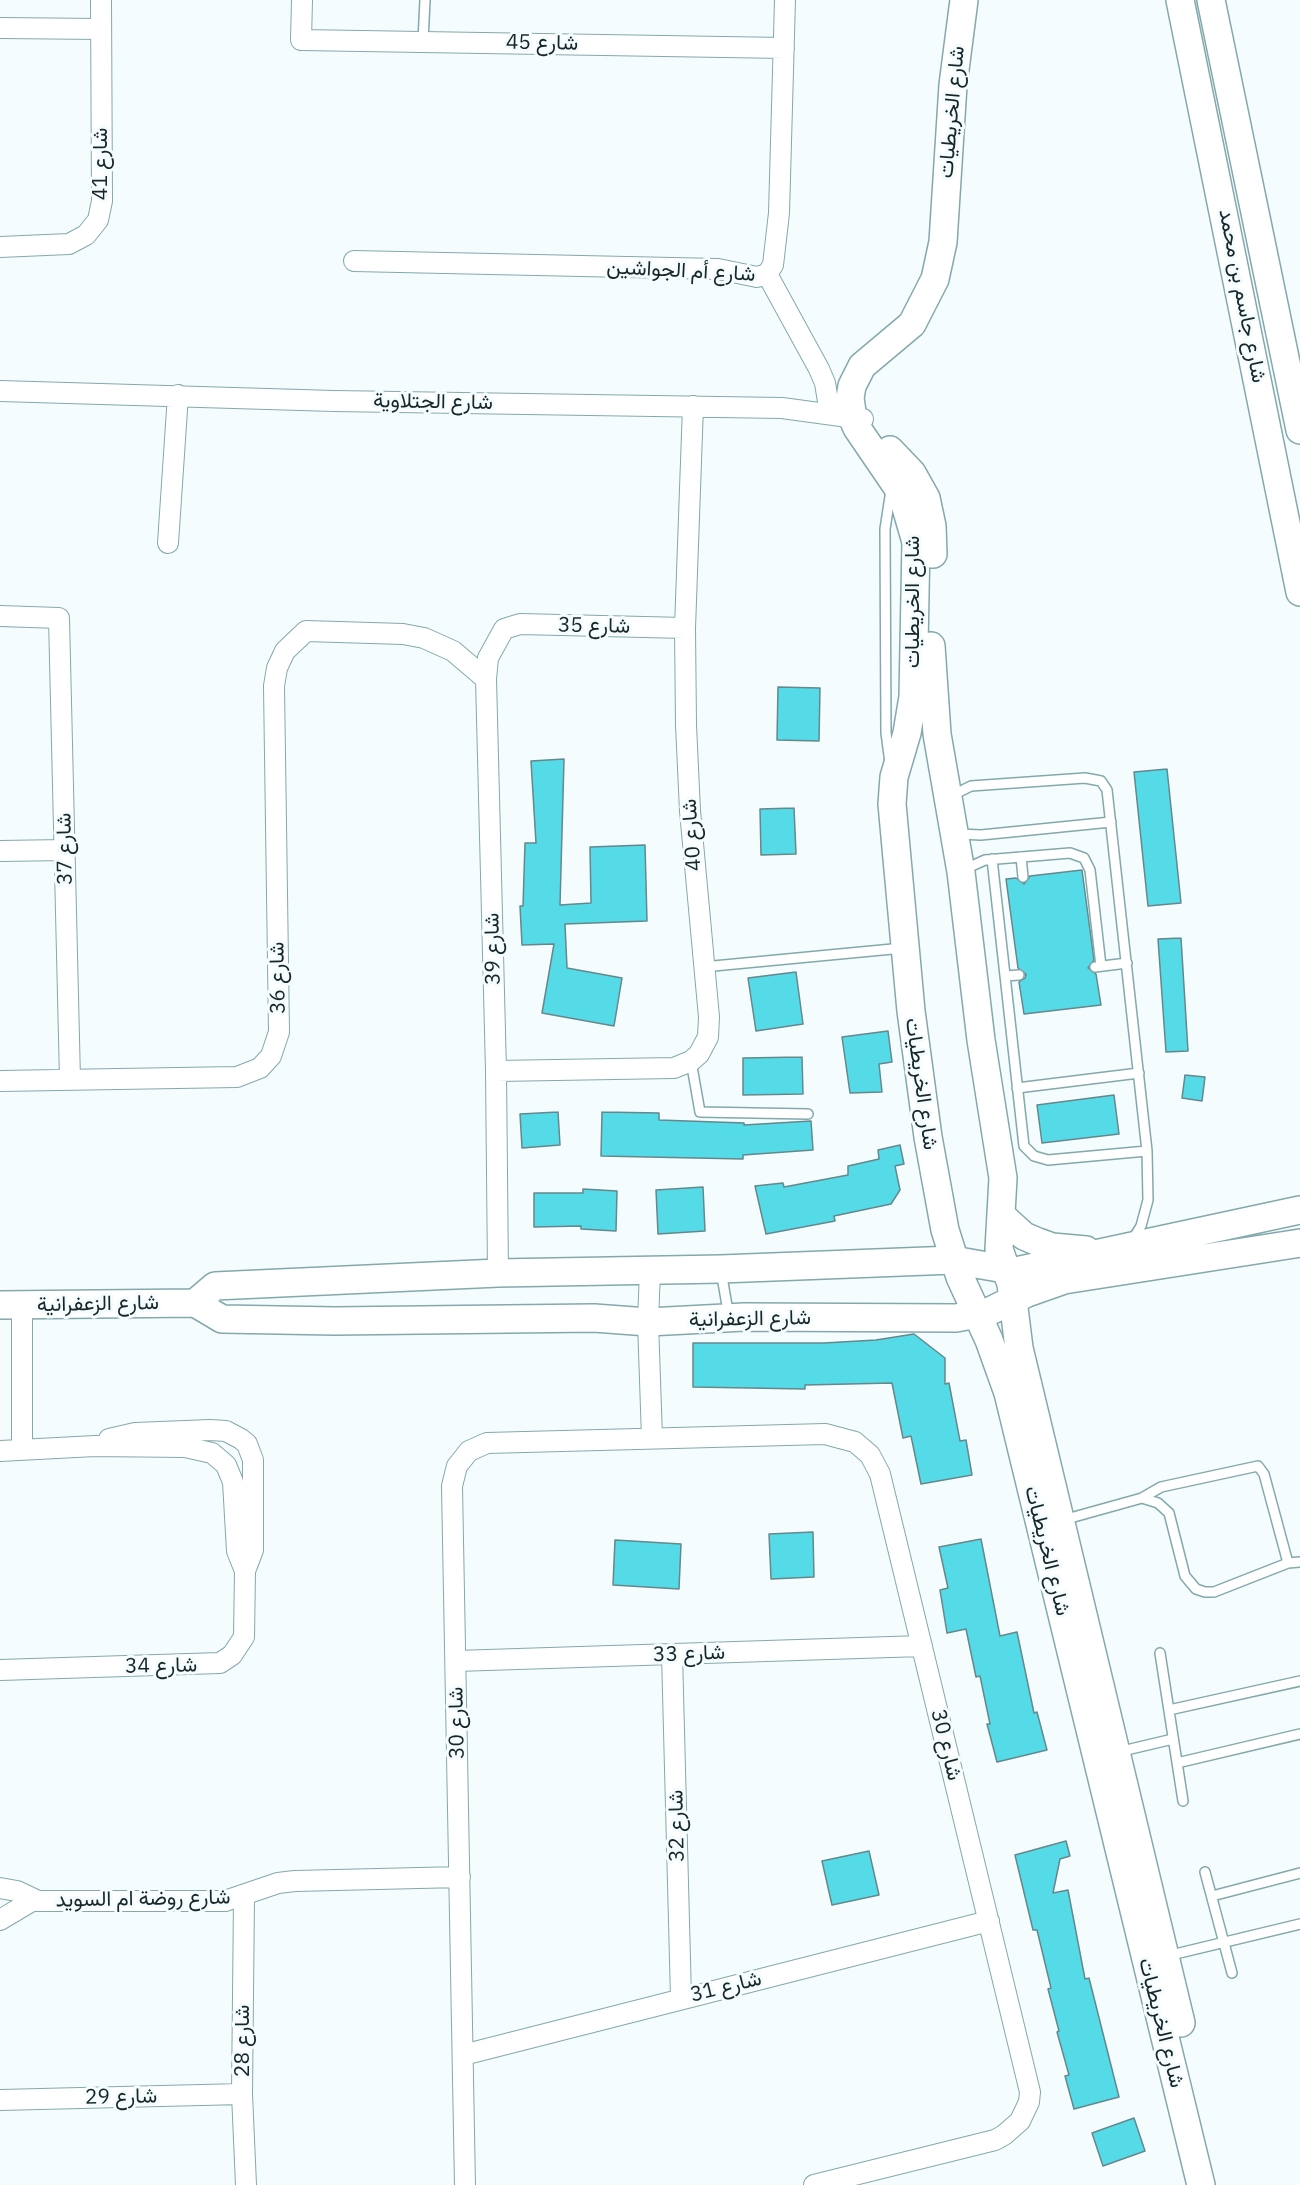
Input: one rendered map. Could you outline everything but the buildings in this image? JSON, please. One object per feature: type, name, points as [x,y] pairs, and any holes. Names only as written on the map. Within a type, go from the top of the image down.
[{"type":"street","name":"شارع 41","points":[[0,247],[69,244],[86,235],[98,220],[102,201],[101,0]]},
{"type":"street","name":"شارع 45","points":[[302,0],[301,40],[784,48]]},
{"type":"street","name":"شارع أم الجواشين","points":[[354,261],[718,269],[757,277],[767,274],[773,265],[779,213],[785,0]]},
{"type":"street","name":"شارع الخريطيات","points":[[918,328],[942,255],[953,85],[964,0]]},
{"type":"street","name":"شارع الخريطيات","points":[[849,417],[872,375],[918,328],[942,308],[952,280],[964,95],[976,0]]},
{"type":"street","name":"شارع جاسم بن محمد","points":[[1180,0],[1300,592]]},
{"type":"street","name":"شارع جاسم بن محمد","points":[[1211,0],[1300,430]]},
{"type":"street","points":[[0,28],[100,29]]},
{"type":"street","points":[[767,274],[825,383],[849,417]]},
{"type":"street","name":"شارع الجتلاوية","points":[[0,391],[346,401],[782,408],[849,417]]},
{"type":"street","points":[[168,543],[177,395]]},
{"type":"street","name":"شارع 40","points":[[691,1061],[704,1046],[709,1027],[690,811],[685,628],[693,406]]},
{"type":"street","name":"شارع الخريطيات","points":[[849,417],[894,479],[909,509],[916,542],[913,688],[907,733],[894,777],[892,804],[905,948],[925,1116],[945,1230],[953,1260],[999,1366],[1015,1420],[1201,2185]]},
{"type":"street","name":"شارع الخريطيات","points":[[849,417],[878,438],[912,473],[930,512],[933,540],[932,679],[937,734],[961,872],[981,1040],[1003,1178],[999,1249],[1004,1270],[1011,1284],[1019,1348],[1220,2185]]},
{"type":"street","name":"شارع 37","points":[[0,616],[59,618],[69,1080]]},
{"type":"street","name":"شارع 35","points":[[504,629],[520,624],[685,628]]},
{"type":"street","name":"شارع 39","points":[[498,1273],[496,1071],[486,679],[488,657],[504,629]]},
{"type":"street","name":"شارع 36","points":[[0,1082],[237,1077],[260,1068],[272,1056],[279,1032],[273,686],[277,668],[285,651],[306,631],[414,635],[444,646],[462,657],[486,679]]},
{"type":"street","points":[[907,733],[937,734]]},
{"type":"street","points":[[0,851],[65,850]]},
{"type":"street","points":[[496,1071],[664,1069],[674,1068],[691,1061]]},
{"type":"street","points":[[195,1303],[215,1286],[498,1273],[721,1269],[953,1260],[1004,1270],[1030,1269],[1300,1210]]},
{"type":"street","points":[[1002,1216],[1024,1236],[1038,1242],[1115,1251]]},
{"type":"street","name":"شارع الزعفرانية","points":[[11,1305],[195,1303],[222,1319],[334,1321],[594,1318],[648,1322],[729,1318],[956,1318],[978,1315],[1064,1280],[1300,1244]]},
{"type":"street","points":[[651,1270],[648,1322],[652,1438]]},
{"type":"street","points":[[11,1305],[22,1450]]},
{"type":"street","name":"شارع 34","points":[[0,1670],[220,1663],[232,1655],[244,1637],[245,1571],[253,1550],[253,1460],[247,1444],[241,1438],[218,1430],[135,1433],[114,1437],[94,1446]]},
{"type":"street","name":"شارع 30","points":[[465,2185],[453,1476],[462,1458],[478,1446],[487,1443],[835,1435],[863,1448],[870,1455],[880,1474],[1028,2081],[1029,2102],[1013,2129],[995,2140],[814,2185]]},
{"type":"street","name":"شارع 34","points":[[0,1451],[94,1446],[194,1447],[219,1458],[233,1482],[237,1551],[245,1571]]},
{"type":"street","name":"شارع 33","points":[[456,1661],[922,1646]]},
{"type":"street","name":"شارع 32","points":[[672,1654],[681,1998]]},
{"type":"street","name":"شارع روضة ام السويد","points":[[0,1920],[25,1903],[38,1901],[215,1901],[244,1897],[270,1886],[295,1881],[460,1877]]},
{"type":"street","name":"شارع روضة ام السويد","points":[[0,1888],[17,1891],[38,1901]]},
{"type":"street","name":"شارع 28","points":[[244,1897],[242,2094],[246,2185]]},
{"type":"street","name":"شارع 31","points":[[463,2055],[681,1998],[989,1922]]},
{"type":"street","name":"شارع 29","points":[[0,2100],[242,2094]]},
{"type":"street","points":[[888,2185],[892,2165]]},
{"type":"lane","points":[[423,41],[425,0]]},
{"type":"lane","points":[[894,479],[885,529],[886,733],[894,777]]},
{"type":"lane","points":[[949,797],[971,786],[1085,778],[1101,781],[1108,795],[1147,1151],[1148,1200],[1141,1226],[1115,1251]]},
{"type":"lane","points":[[955,834],[981,835],[1112,822]]},
{"type":"lane","points":[[961,872],[979,861],[1075,854],[1087,861],[1098,966],[1127,963]]},
{"type":"lane","points":[[1021,857],[1023,877]]},
{"type":"lane","points":[[992,859],[1022,1139],[1034,1156],[1056,1160],[1147,1151]]},
{"type":"lane","points":[[703,967],[905,948]]},
{"type":"lane","points":[[1005,976],[1018,975]]},
{"type":"lane","points":[[691,1061],[700,1112],[808,1114]]},
{"type":"lane","points":[[1017,1088],[1139,1073]]},
{"type":"lane","points":[[721,1269],[729,1318]]},
{"type":"lane","points":[[1060,1520],[1142,1498],[1161,1487],[1258,1466],[1264,1474],[1288,1563]]},
{"type":"lane","points":[[1142,1498],[1158,1503],[1169,1513],[1185,1576],[1196,1589],[1214,1592],[1288,1563],[1300,1562]]},
{"type":"lane","points":[[1160,1653],[1183,1802]]},
{"type":"lane","points":[[1168,1710],[1300,1681]]},
{"type":"lane","points":[[1177,1763],[1300,1734]]},
{"type":"lane","points":[[1116,1753],[1173,1739]]},
{"type":"lane","points":[[1205,1872],[1232,1973]]},
{"type":"lane","points":[[1212,1896],[1300,1873]]},
{"type":"lane","points":[[1165,1957],[1300,1924]]}]
